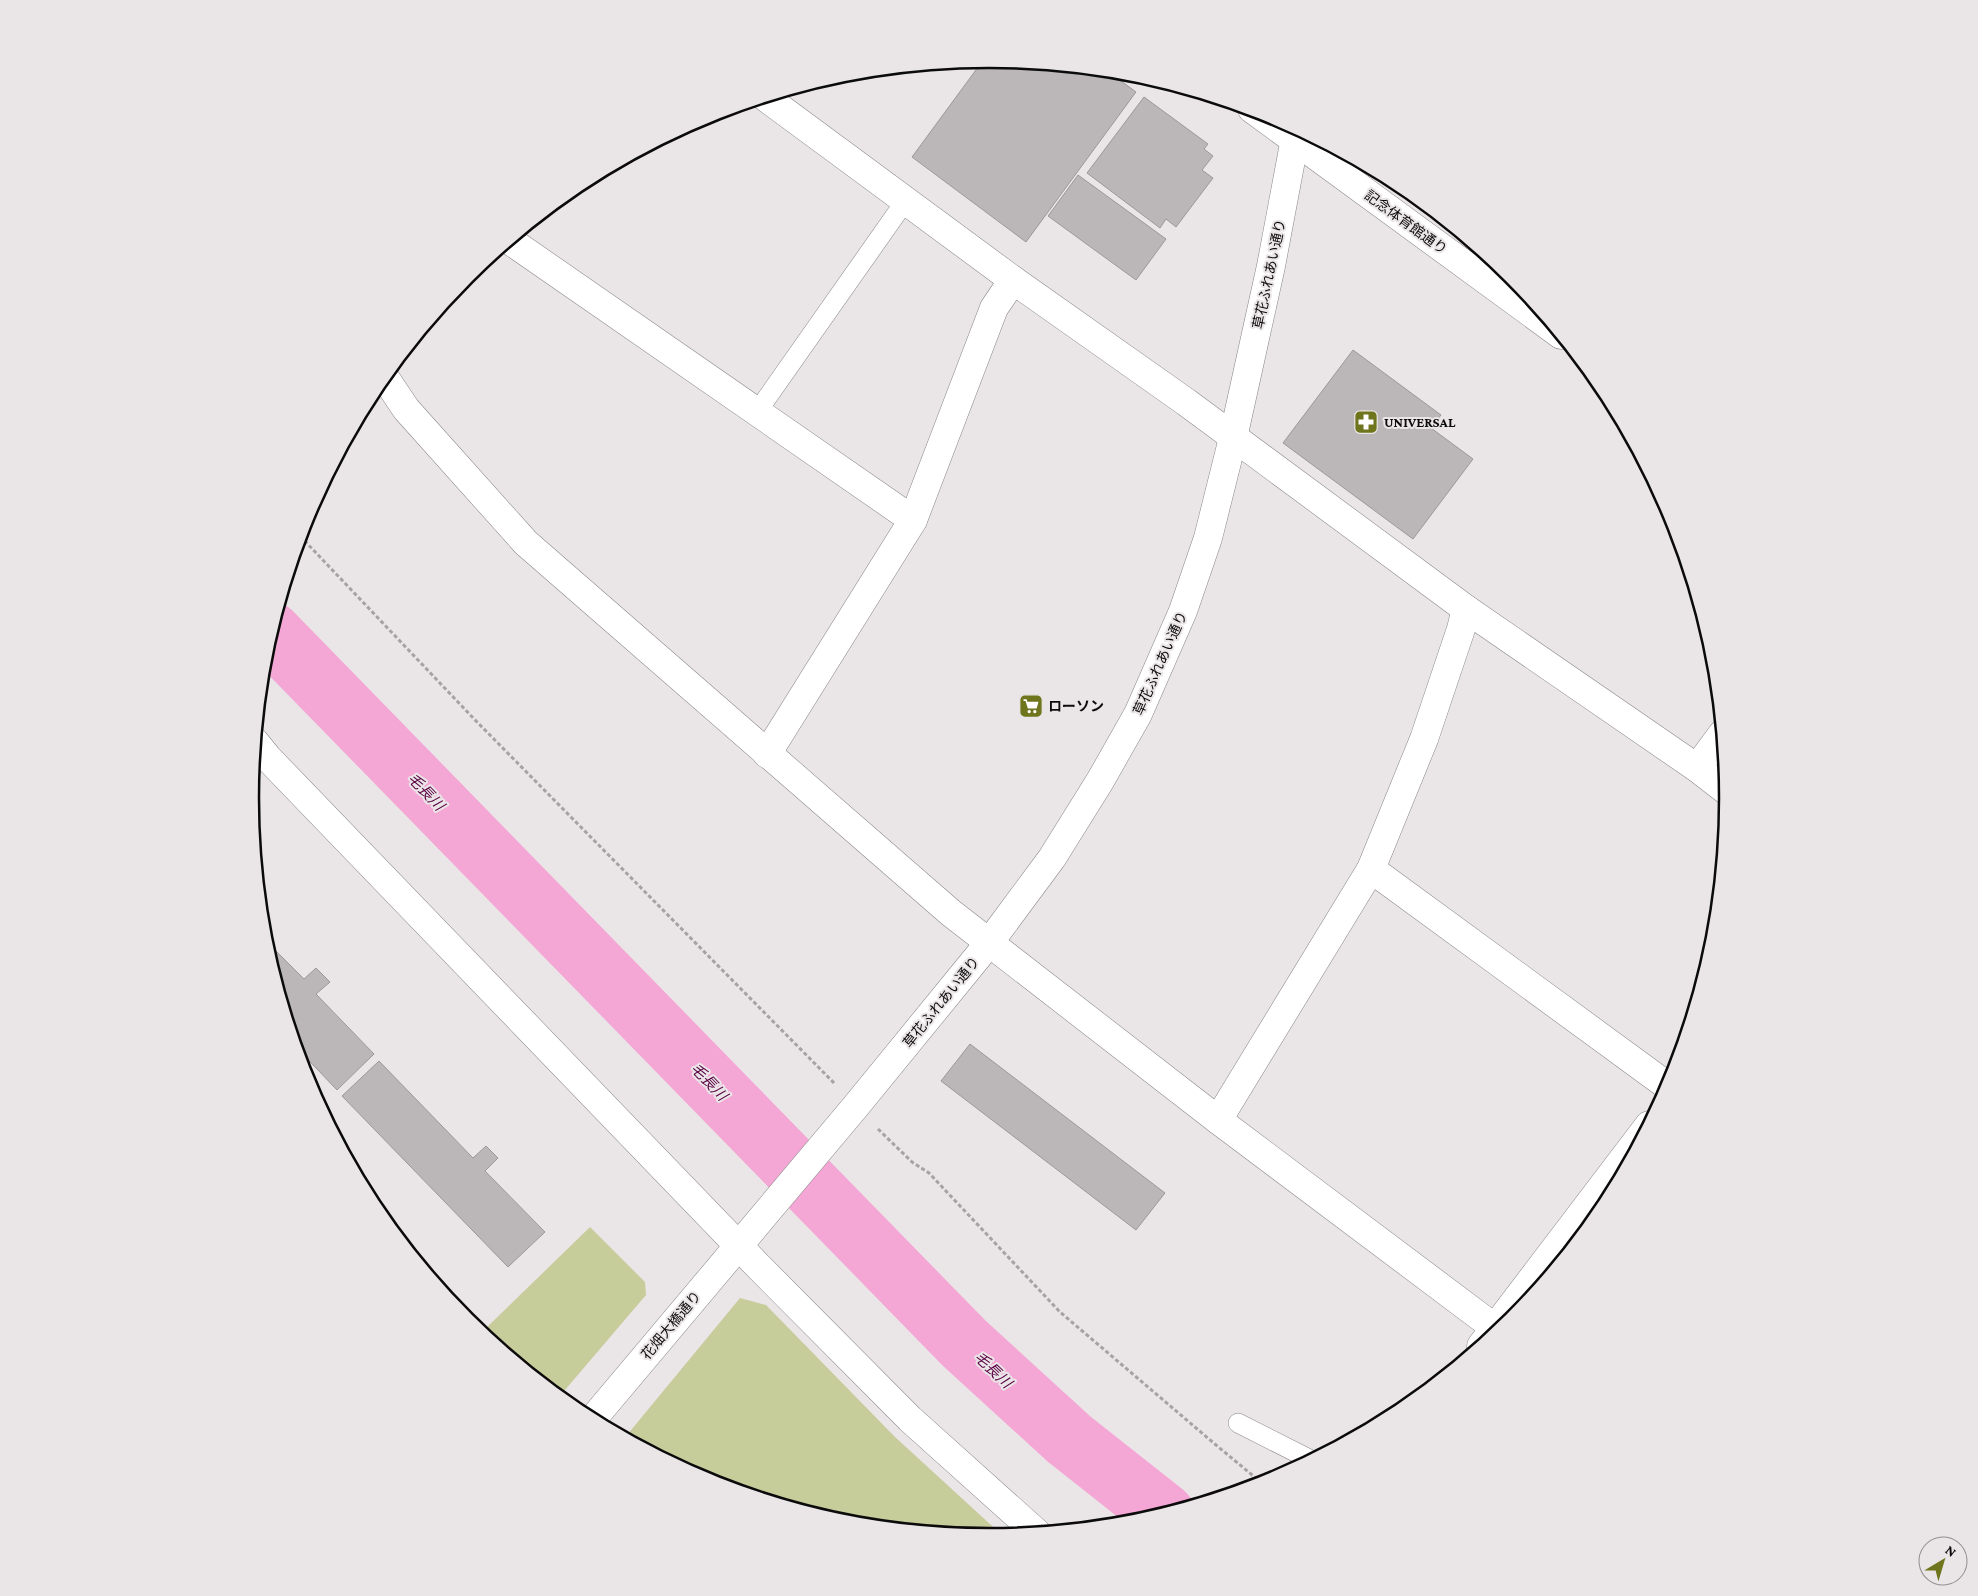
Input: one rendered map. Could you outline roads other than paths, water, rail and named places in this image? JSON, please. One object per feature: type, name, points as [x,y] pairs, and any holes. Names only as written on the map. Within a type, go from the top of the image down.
[{"type":"street","points":[[770,101],[1013,280],[1186,402],[1466,609],[1719,786]]},
{"type":"street","name":"草花ふれあい通り","points":[[744,1238],[852,1111],[989,943],[1052,858],[1100,781],[1138,714],[1182,611],[1208,538],[1272,266],[1296,135]]},
{"type":"street","name":"記念体育館通り","points":[[1301,138],[1542,320]]},
{"type":"street","points":[[514,243],[914,520]]},
{"type":"street","points":[[767,754],[914,520],[994,308],[1013,280]]},
{"type":"street","points":[[388,383],[406,409],[526,543],[951,913],[1488,1332]]},
{"type":"street","points":[[1218,1120],[1371,869],[1424,739],[1466,609]]},
{"type":"street","points":[[1696,768],[1717,741]]},
{"type":"street","points":[[260,748],[274,765],[744,1238],[910,1419],[1032,1527]]},
{"type":"street","points":[[1371,869],[1662,1082]]},
{"type":"street","points":[[1523,1296],[1589,1215]]},
{"type":"street","name":"花畑大橋通り","points":[[597,1414],[744,1238]]},
{"type":"lane","points":[[757,412],[906,200]]},
{"type":"lane","points":[[1238,1423],[1304,1457]]},
{"type":"waterway","name":"毛長川","points":[[277,639],[964,1343],[1069,1439],[1157,1509]]},
{"type":"place","name":"UNIVERSAL","points":[[1366,422]]},
{"type":"place","name":"ローソン","points":[[1031,706]]}]
